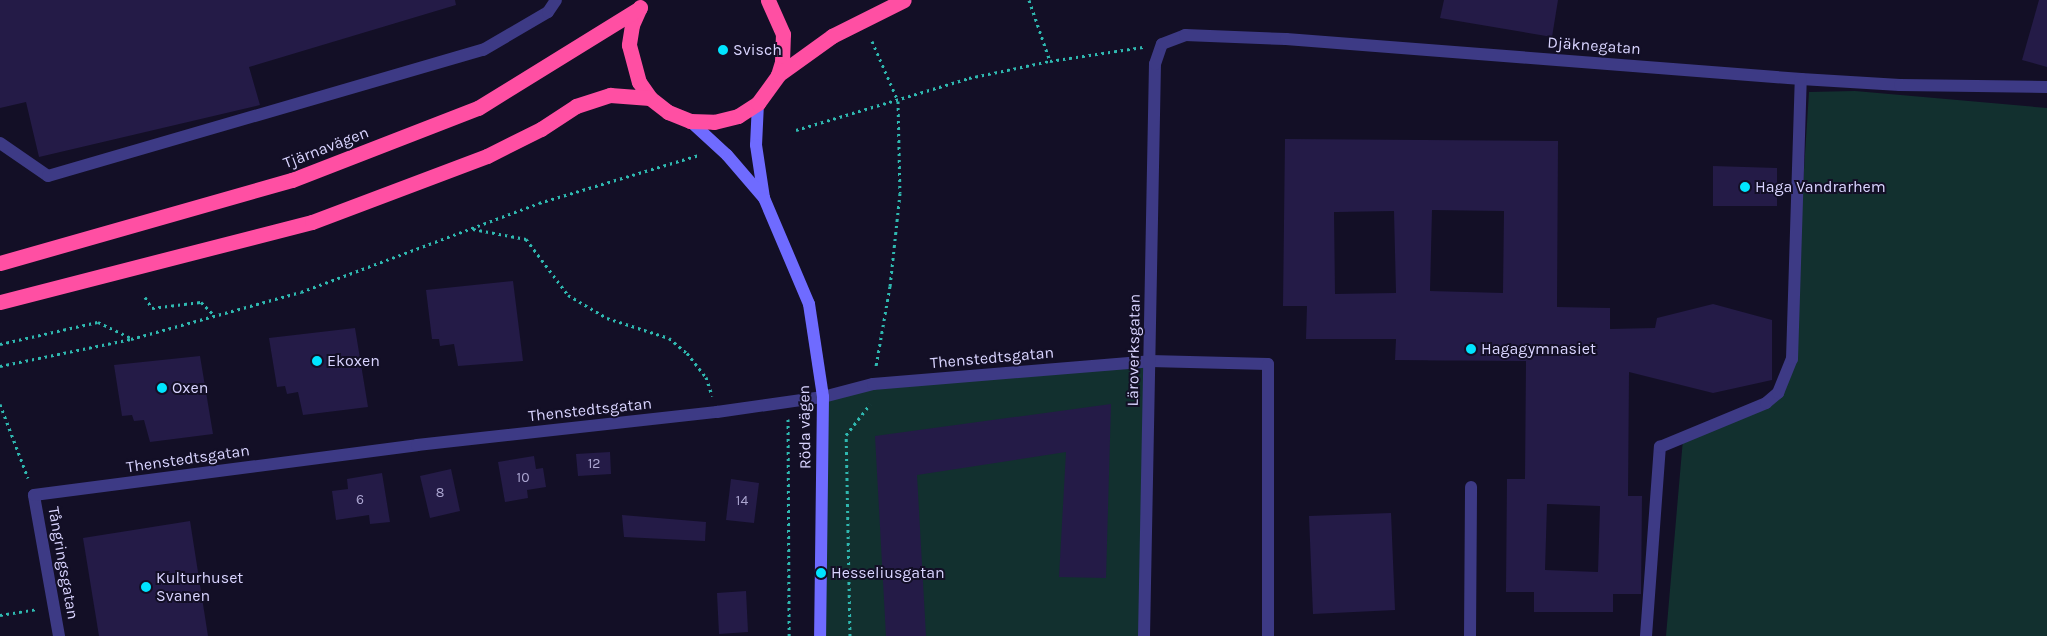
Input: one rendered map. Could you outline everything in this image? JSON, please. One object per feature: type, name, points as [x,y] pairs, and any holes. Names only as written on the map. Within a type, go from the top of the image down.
[{"type":"highway","points":[[642,4],[632,26],[630,54],[639,82],[650,98],[668,112],[690,121],[714,122],[738,116],[758,103],[778,75],[782,62],[783,34],[768,0]]},
{"type":"highway","points":[[778,75],[832,36],[904,0]]},
{"type":"highway","name":"Tjärnavägen","points":[[0,263],[292,180],[478,108],[642,4]]},
{"type":"highway","points":[[0,302],[312,222],[487,156],[541,129],[576,106],[610,95],[650,98]]},
{"type":"street","points":[[0,143],[48,176],[483,50],[548,12],[556,0]]},
{"type":"street","name":"Djäknegatan","points":[[1162,44],[1185,35],[1286,39],[1801,79],[1900,85],[2047,87]]},
{"type":"street","name":"Läroverksgatan","points":[[1144,636],[1155,64],[1162,44]]},
{"type":"street","points":[[1646,636],[1660,447],[1766,403],[1778,393],[1792,358],[1801,79]]},
{"type":"street","name":"Röda vägen","points":[[758,103],[756,145],[764,198],[809,304],[823,397],[820,636]]},
{"type":"street","name":"Röda vägen","points":[[690,121],[727,155],[764,198]]},
{"type":"street","name":"Thenstedtsgatan","points":[[34,495],[417,445],[717,412],[823,397],[873,384],[1150,361],[1268,364],[1268,636]]},
{"type":"street","points":[[1470,636],[1471,488]]},
{"type":"street","name":"Tångringsgatan","points":[[34,495],[59,636]]},
{"type":"path","points":[[1029,0],[1050,61]]},
{"type":"path","points":[[850,636],[846,435],[871,402],[890,286],[900,194],[898,100],[872,41]]},
{"type":"path","points":[[796,130],[969,78],[1050,61],[1162,44]]},
{"type":"path","points":[[0,366],[131,339],[301,292],[539,203],[699,154]]},
{"type":"path","points":[[472,229],[526,239],[568,295],[607,318],[670,338],[688,353],[706,376],[717,412]]},
{"type":"path","points":[[145,298],[152,308],[201,302],[215,316]]},
{"type":"path","points":[[0,344],[98,322],[131,339]]},
{"type":"path","points":[[788,402],[789,636]]},
{"type":"path","points":[[0,404],[34,495]]},
{"type":"path","points":[[0,616],[53,605]]},
{"type":"green space","points":[[1855,91],[2047,108],[2047,636],[1666,636],[1683,439],[1778,394],[1792,357],[1809,92]]},
{"type":"green space","points":[[1150,361],[1144,636],[821,636],[823,397],[873,384]]},
{"type":"building","points":[[0,0],[455,0],[456,5],[249,67],[260,105],[39,157],[26,102],[0,108]]},
{"type":"building","points":[[1444,0],[1558,0],[1552,37],[1440,18]]},
{"type":"building","points":[[2039,0],[2047,0],[2047,67],[2022,60]]},
{"type":"building","points":[[1285,139],[1558,141],[1557,307],[1610,308],[1610,329],[1655,328],[1657,318],[1713,304],[1772,320],[1772,380],[1713,393],[1629,372],[1628,496],[1642,496],[1641,594],[1613,594],[1613,612],[1534,612],[1534,592],[1506,592],[1507,479],[1525,479],[1526,361],[1395,360],[1396,339],[1306,339],[1307,306],[1283,306]],"holes":[[[1432,210],[1504,211],[1503,293],[1430,291]],[[1394,211],[1396,293],[1335,294],[1334,212]],[[1547,504],[1600,506],[1598,572],[1545,570]]]},
{"type":"building","name":"Haga Vandrarhem","points":[[1713,166],[1777,168],[1777,206],[1713,206]]},
{"type":"building","points":[[513,281],[523,361],[458,366],[454,344],[440,346],[439,339],[432,339],[426,290]]},
{"type":"building","name":"Ekoxen","points":[[355,328],[368,407],[303,415],[298,392],[287,394],[285,386],[277,387],[269,338]]},
{"type":"building","name":"Oxen","points":[[200,356],[213,434],[150,442],[144,420],[134,421],[132,415],[122,416],[114,365]]},
{"type":"building","points":[[1111,404],[1106,578],[1059,577],[1066,452],[917,475],[926,636],[886,636],[875,436]]},
{"type":"building","points":[[610,452],[611,474],[578,476],[576,454]]},
{"type":"building","points":[[534,456],[536,469],[543,468],[546,487],[527,490],[528,498],[505,502],[498,462]]},
{"type":"building","points":[[451,469],[460,511],[430,518],[420,476]]},
{"type":"building","points":[[382,473],[390,522],[370,524],[369,515],[336,520],[332,491],[348,489],[347,479]]},
{"type":"building","points":[[731,479],[759,483],[754,523],[726,520]]},
{"type":"building","points":[[1391,513],[1395,610],[1313,614],[1309,516]]},
{"type":"building","points":[[622,515],[706,522],[705,541],[624,537]]},
{"type":"building","name":"Kulturhuset Svanen","points":[[190,521],[208,636],[99,636],[83,538]]},
{"type":"building","points":[[746,591],[748,632],[719,634],[717,593]]},
{"type":"place","name":"Svisch","points":[[723,50]]},
{"type":"place","name":"Haga Vandrarhem","points":[[1745,187]]},
{"type":"place","name":"Hagagymnasiet","points":[[1471,349]]},
{"type":"place","name":"Ekoxen","points":[[317,361]]},
{"type":"place","name":"Oxen","points":[[162,388]]},
{"type":"place","name":"Hesseliusgatan","points":[[821,573]]},
{"type":"place","name":"Kulturhuset Svanen","points":[[146,587]]}]
